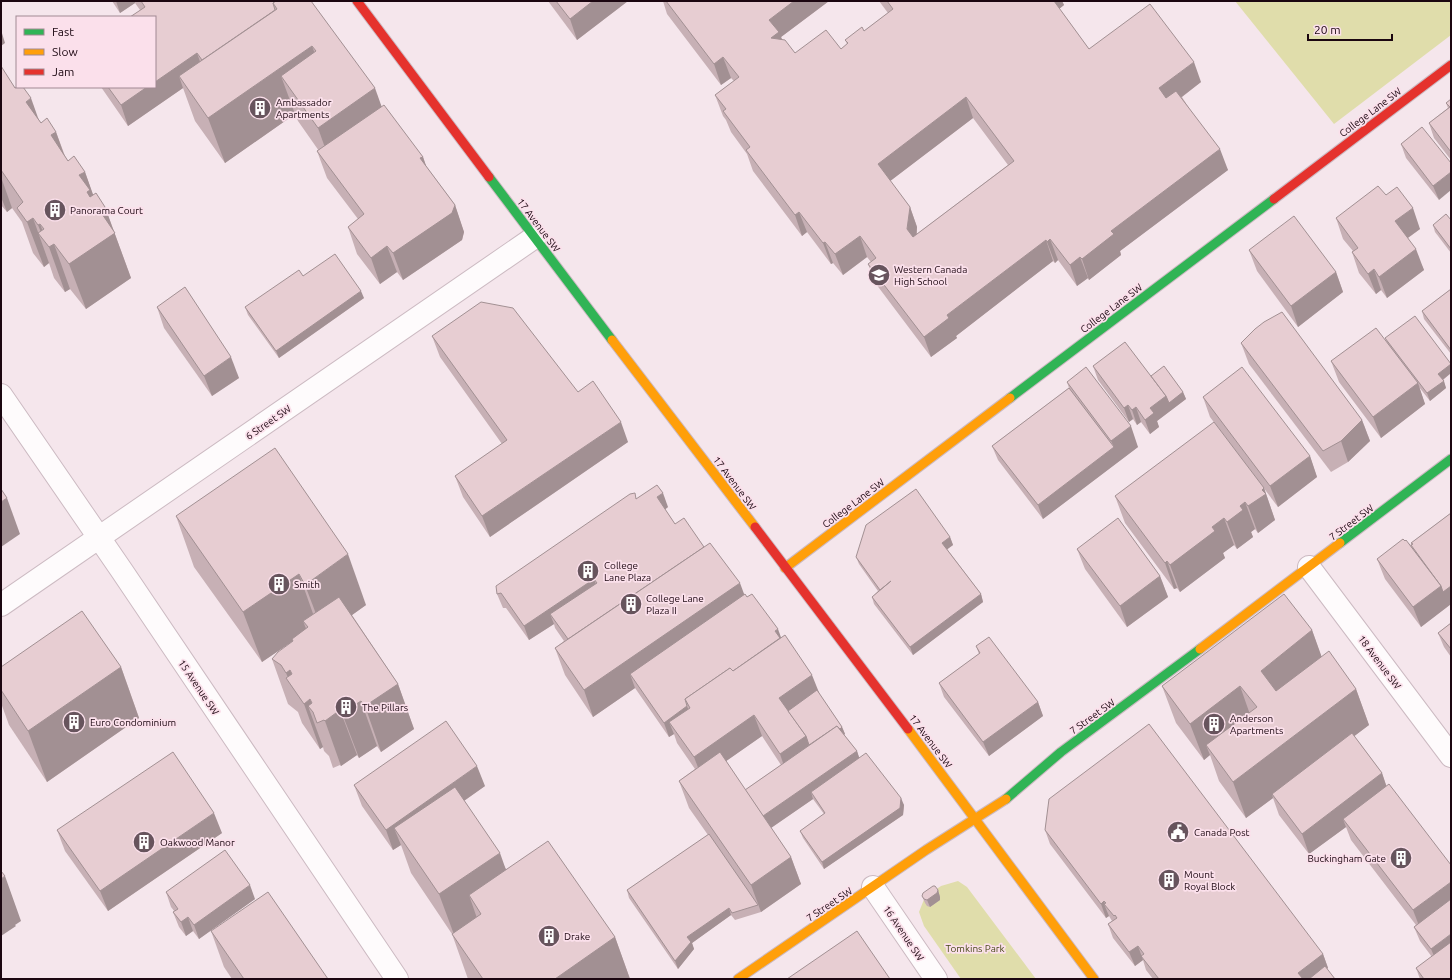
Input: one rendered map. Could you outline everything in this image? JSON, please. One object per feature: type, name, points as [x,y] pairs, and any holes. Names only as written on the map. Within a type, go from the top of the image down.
[{"type":"street","name":"17 Avenue SW","points":[[357,1],[1094,979]]},
{"type":"street","name":"College Lane SW","points":[[785,568],[1451,65]]},
{"type":"street","name":"6 Street SW","points":[[1,606],[535,237]]},
{"type":"street","name":"15 Avenue SW","points":[[1,395],[397,979]]},
{"type":"street","name":"7 Street SW","points":[[738,979],[872,887],[1010,796],[1061,752],[1451,459]]},
{"type":"street","name":"18 Avenue SW","points":[[1309,567],[1451,756]]},
{"type":"street","name":"16 Avenue SW","points":[[872,887],[936,979]]},
{"type":"green space","points":[[1235,1],[1451,1],[1451,35],[1334,124]]},
{"type":"green space","name":"Tomkins Park","points":[[958,881],[967,887],[1036,979],[961,979],[924,926],[919,912],[925,897],[941,886]]},
{"type":"building","points":[[141,1],[276,1],[273,3],[275,10],[202,60],[197,53],[156,81],[156,16],[132,16],[145,7]]},
{"type":"building","points":[[276,1],[311,1],[375,88],[318,128],[281,76],[316,51],[312,46],[208,118],[179,76],[277,9],[273,3]]},
{"type":"building","points":[[556,1],[593,1],[570,19]]},
{"type":"building","points":[[666,1],[794,1],[769,20],[779,32],[771,38],[785,40],[795,53],[826,30],[841,49],[848,43],[845,40],[862,27],[864,31],[893,9],[887,1],[1054,1],[1089,49],[1150,4],[1194,62],[1159,88],[1166,98],[1176,91],[1220,149],[1111,231],[1114,234],[1082,259],[1080,257],[1070,265],[1050,239],[1047,242],[1046,240],[947,315],[949,318],[924,337],[868,264],[876,258],[860,236],[835,254],[825,242],[823,243],[799,212],[795,215],[746,150],[750,147],[723,111],[726,109],[715,95],[739,77],[723,57],[714,64]],"holes":[[[966,97],[1014,161],[913,237],[907,229],[910,207],[878,164]]]},
{"type":"building","name":"Panorama Court","points":[[1,66],[15,88],[24,88],[31,98],[26,102],[41,123],[47,118],[56,132],[51,135],[68,161],[74,156],[85,172],[79,175],[90,190],[87,192],[90,197],[96,193],[105,207],[100,211],[115,233],[69,264],[54,244],[49,247],[38,233],[44,229],[40,224],[38,225],[33,218],[27,222],[17,208],[23,202],[1,170]]},
{"type":"building","points":[[109,88],[146,88],[121,105]]},
{"type":"building","points":[[1451,99],[1451,108],[1446,103]]},
{"type":"building","points":[[384,105],[423,157],[420,158],[455,205],[452,213],[393,253],[387,246],[371,258],[348,227],[364,214],[317,151]]},
{"type":"building","points":[[1450,107],[1451,108],[1451,152],[1429,123]]},
{"type":"building","points":[[1422,127],[1451,163],[1451,172],[1433,186],[1401,144]]},
{"type":"building","points":[[1378,186],[1386,195],[1397,187],[1413,208],[1395,221],[1416,249],[1379,277],[1374,269],[1368,274],[1352,252],[1358,248],[1336,218]]},
{"type":"building","points":[[1446,214],[1451,220],[1451,249],[1433,225]]},
{"type":"building","points":[[1294,216],[1336,272],[1291,306],[1249,250]]},
{"type":"building","points":[[335,254],[361,291],[276,351],[245,307],[299,270],[303,276]]},
{"type":"building","points":[[185,287],[231,357],[204,376],[157,307]]},
{"type":"building","points":[[1451,289],[1451,350],[1422,311]]},
{"type":"building","points":[[481,302],[513,308],[578,392],[593,381],[621,422],[482,516],[455,476],[507,440],[432,336]]},
{"type":"building","points":[[1282,312],[1362,420],[1341,441],[1323,451],[1241,343],[1264,322]]},
{"type":"building","points":[[1415,316],[1451,364],[1438,374],[1444,381],[1427,393],[1385,338]]},
{"type":"building","points":[[1376,328],[1418,383],[1373,417],[1331,361]]},
{"type":"building","points":[[1125,342],[1166,396],[1150,408],[1154,413],[1145,420],[1136,407],[1132,410],[1128,405],[1124,408],[1093,366]]},
{"type":"building","points":[[1164,366],[1183,392],[1169,403],[1166,396],[1151,376]]},
{"type":"building","points":[[1086,367],[1131,426],[1111,441],[1067,382]]},
{"type":"building","points":[[1242,367],[1310,456],[1270,486],[1203,397]]},
{"type":"building","points":[[1069,388],[1114,447],[1038,505],[992,446]]},
{"type":"building","points":[[1214,422],[1264,488],[1262,490],[1266,494],[1248,506],[1245,502],[1240,506],[1243,510],[1227,522],[1224,518],[1212,527],[1215,531],[1170,565],[1167,561],[1165,563],[1115,496]]},
{"type":"building","points":[[275,448],[348,554],[305,585],[299,574],[243,612],[176,516]]},
{"type":"building","points":[[657,485],[663,493],[657,497],[675,524],[684,518],[704,547],[568,639],[550,614],[597,583],[594,579],[524,626],[501,593],[497,594],[496,586],[630,494],[635,493],[636,499]]},
{"type":"building","points":[[1,489],[7,498],[1,502]]},
{"type":"building","points":[[916,489],[950,537],[942,543],[981,594],[910,647],[872,597],[891,581],[880,590],[856,557],[866,525]]},
{"type":"building","points":[[1451,513],[1451,586],[1443,592],[1441,586],[1411,543]]},
{"type":"building","points":[[1118,518],[1160,576],[1120,606],[1077,549]]},
{"type":"building","points":[[1403,539],[1405,541],[1406,540],[1441,586],[1413,607],[1377,559]]},
{"type":"building","points":[[710,543],[740,583],[584,690],[555,648]]},
{"type":"building","points":[[745,594],[747,597],[752,594],[778,629],[775,631],[780,638],[733,671],[730,668],[685,699],[687,706],[664,723],[630,674]]},
{"type":"building","points":[[1284,594],[1312,630],[1261,671],[1276,691],[1329,651],[1356,689],[1233,782],[1206,745],[1257,707],[1240,686],[1190,724],[1162,686]]},
{"type":"building","points":[[339,597],[398,684],[365,706],[361,701],[342,713],[340,710],[325,721],[324,720],[317,723],[313,712],[308,706],[312,703],[310,699],[304,704],[286,678],[292,674],[290,670],[286,673],[281,665],[272,659],[278,652],[293,641],[292,639],[308,627],[303,621]]},
{"type":"building","points":[[82,611],[121,667],[28,731],[1,690],[1,667]]},
{"type":"building","points":[[1451,623],[1451,649],[1438,633]]},
{"type":"building","points":[[785,635],[812,675],[779,698],[806,736],[780,754],[754,715],[694,757],[669,722],[690,708],[685,699],[730,668],[733,671]]},
{"type":"building","points":[[989,637],[1038,702],[983,742],[939,683],[980,653],[976,646]]},
{"type":"building","points":[[817,690],[842,727],[840,729],[837,726],[809,745],[806,736],[788,711]]},
{"type":"building","points":[[446,721],[477,766],[386,830],[354,785]]},
{"type":"building","name":"Mount Royal Block","points":[[1149,724],[1323,954],[1298,973],[1303,979],[1159,979],[1141,956],[1144,954],[1138,946],[1129,952],[1108,924],[1117,918],[1115,915],[1114,916],[1104,904],[1106,903],[1104,901],[1101,904],[1045,830],[1049,799]]},
{"type":"building","points":[[837,726],[857,751],[763,816],[745,790]]},
{"type":"building","points":[[1352,733],[1382,773],[1302,834],[1272,794]]},
{"type":"building","name":"Oakwood Manor","points":[[173,752],[214,813],[100,891],[57,830]]},
{"type":"building","points":[[720,752],[791,857],[751,885],[679,781]]},
{"type":"building","points":[[866,753],[901,798],[900,808],[822,862],[800,831],[825,813],[811,792]]},
{"type":"building","name":"Buckingham Gate","points":[[1389,784],[1451,865],[1451,882],[1413,910],[1343,819]]},
{"type":"building","points":[[455,787],[500,853],[439,894],[394,828]]},
{"type":"building","points":[[709,834],[758,905],[732,913],[729,908],[687,937],[691,942],[675,961],[627,890]]},
{"type":"building","points":[[548,841],[615,937],[555,979],[483,979],[452,934],[481,914],[469,895]]},
{"type":"building","points":[[225,850],[250,885],[194,925],[188,917],[181,922],[173,912],[178,909],[166,892]]},
{"type":"building","points":[[1,871],[5,876],[1,879]]},
{"type":"building","points":[[935,886],[938,890],[937,893],[927,900],[924,899],[922,896],[923,893]]},
{"type":"building","points":[[268,892],[328,979],[244,979],[211,931]]},
{"type":"building","points":[[1451,899],[1451,934],[1431,949],[1414,927]]},
{"type":"building","points":[[857,931],[890,979],[787,979]]},
{"type":"building","points":[[1451,942],[1451,979],[1424,979],[1416,968]]},
{"type":"building","points":[[1325,966],[1335,979],[1309,979]]},
{"type":"traffic: fast","points":[[489,177],[612,340]]},
{"type":"traffic: fast","points":[[1010,398],[1274,199]]},
{"type":"traffic: fast","points":[[1340,543],[1451,459]]},
{"type":"traffic: fast","points":[[1006,799],[1061,752],[1200,649]]},
{"type":"traffic: slow","points":[[612,340],[755,527]]},
{"type":"traffic: slow","points":[[785,568],[1010,398]]},
{"type":"traffic: slow","points":[[1200,649],[1340,543]]},
{"type":"traffic: slow","points":[[908,729],[1094,979]]},
{"type":"traffic: slow","points":[[738,979],[926,850],[1006,799]]},
{"type":"traffic: jam","points":[[357,1],[489,177]]},
{"type":"traffic: jam","points":[[1274,199],[1451,65]]},
{"type":"traffic: jam","points":[[755,527],[908,729]]},
{"type":"place","name":"Ambassador Apartments","points":[[260,108]]},
{"type":"place","name":"Panorama Court","points":[[55,210]]},
{"type":"place","name":"Western Canada High School","points":[[879,275]]},
{"type":"place","name":"College Lane Plaza","points":[[588,571]]},
{"type":"place","name":"Smith","points":[[279,584]]},
{"type":"place","name":"College Lane Plaza II","points":[[631,604]]},
{"type":"place","name":"The Pillars","points":[[346,707]]},
{"type":"place","name":"Euro Condominium","points":[[74,722]]},
{"type":"place","name":"Anderson Apartments","points":[[1214,724]]},
{"type":"place","name":"Canada Post","points":[[1178,832]]},
{"type":"place","name":"Oakwood Manor","points":[[144,842]]},
{"type":"place","name":"Buckingham Gate","points":[[1401,858]]},
{"type":"place","name":"Mount Royal Block","points":[[1169,880]]},
{"type":"place","name":"Drake","points":[[549,936]]}]
